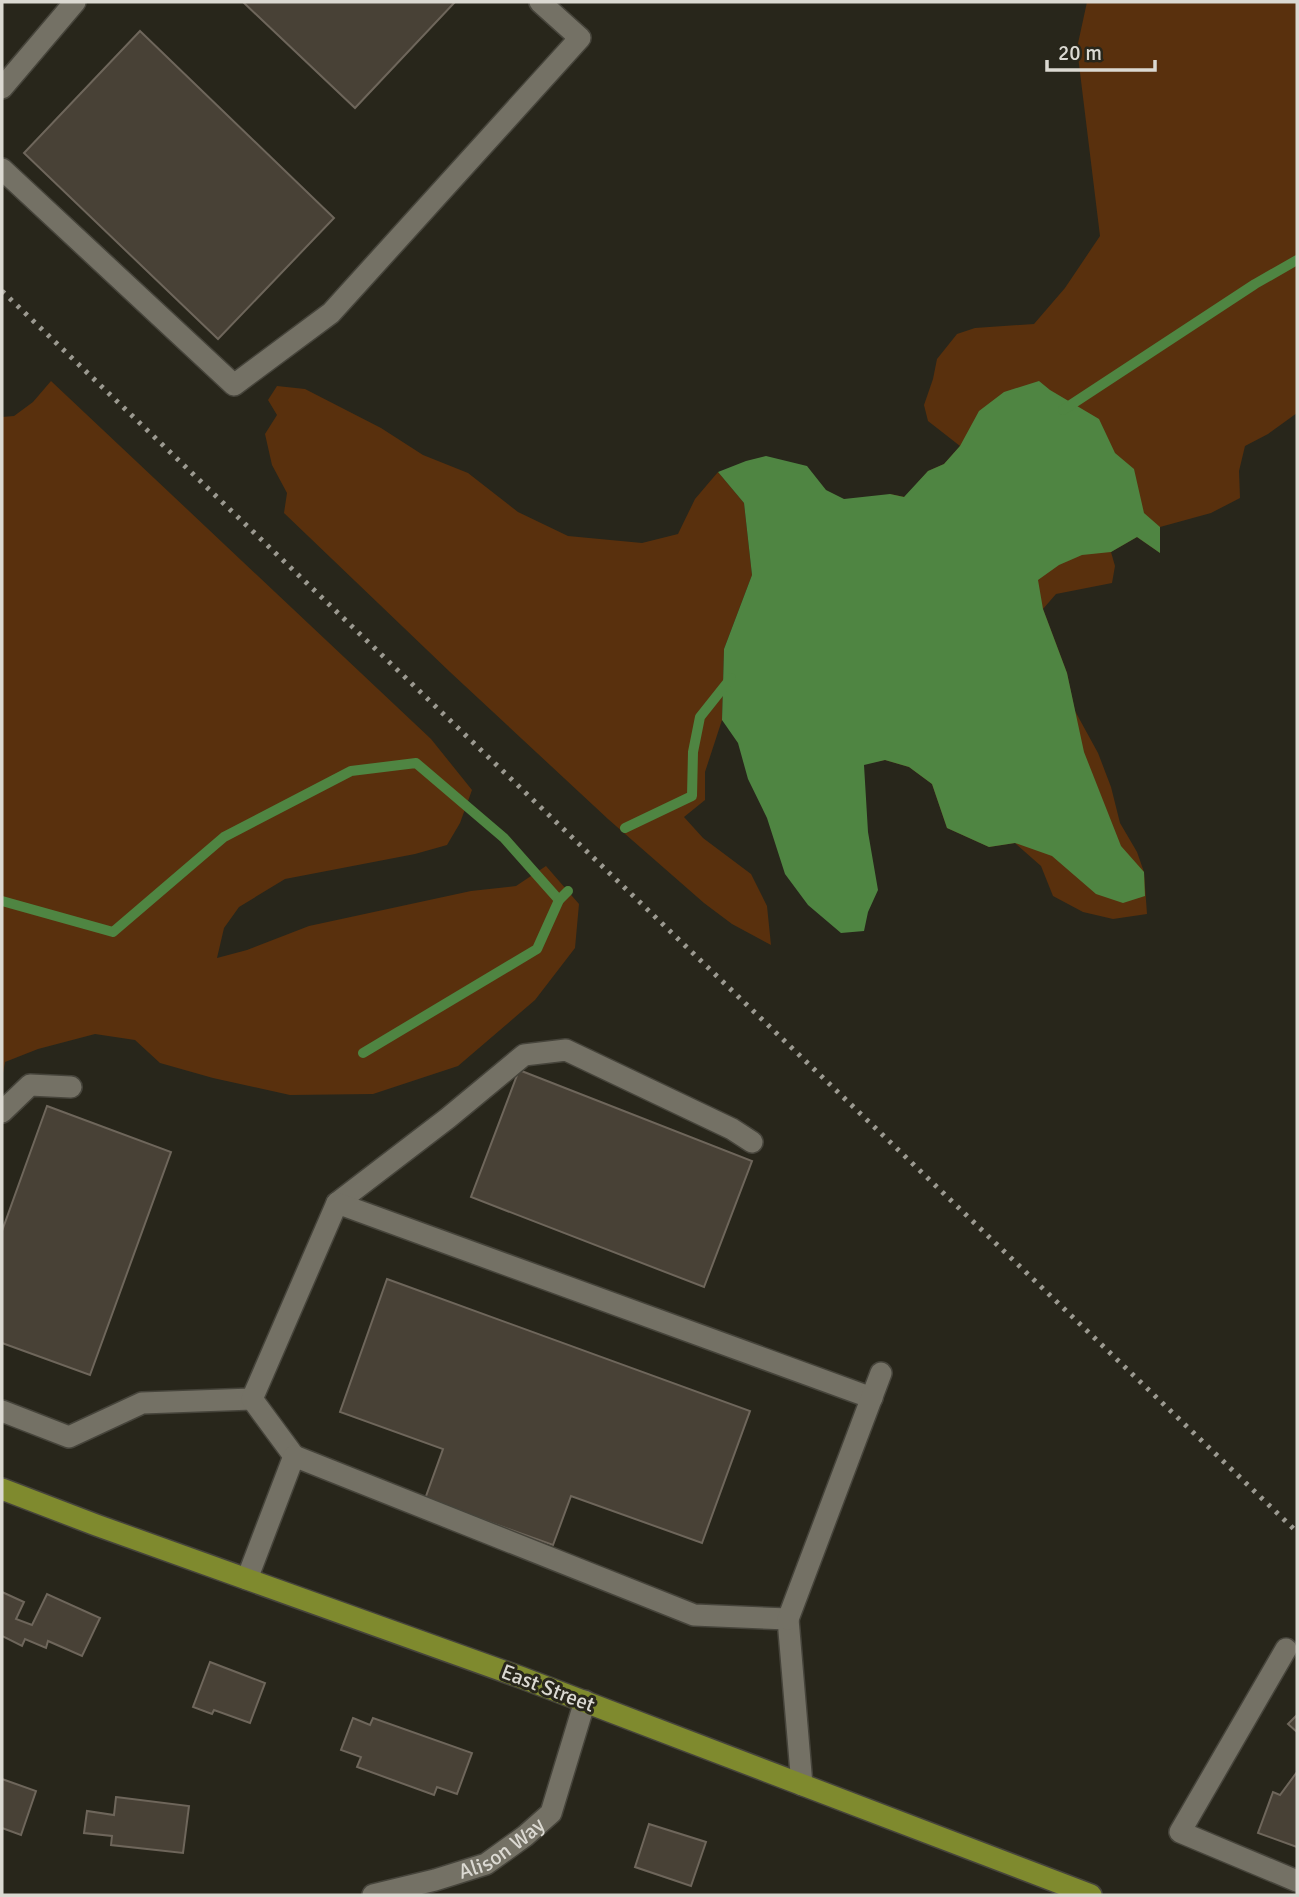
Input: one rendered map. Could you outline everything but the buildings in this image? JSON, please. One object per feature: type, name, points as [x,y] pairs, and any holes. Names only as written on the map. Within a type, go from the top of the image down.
[{"type":"main road","name":"East Street","points":[[2,1489],[585,1701],[1091,1895]]},
{"type":"street","points":[[2,88],[75,2]]},
{"type":"street","points":[[2,169],[234,386],[331,313],[580,38],[540,2]]},
{"type":"street","points":[[252,1399],[337,1203],[449,1118],[524,1055],[566,1051],[732,1129],[752,1142]]},
{"type":"street","points":[[2,1112],[30,1085],[71,1087]]},
{"type":"street","points":[[337,1203],[872,1398]]},
{"type":"street","points":[[802,1785],[788,1619],[881,1373]]},
{"type":"street","points":[[2,1411],[69,1437],[142,1403],[252,1399]]},
{"type":"street","points":[[252,1399],[294,1456],[694,1615],[788,1619]]},
{"type":"street","points":[[247,1579],[294,1456]]},
{"type":"street","points":[[1286,1649],[1180,1832],[1297,1881]]},
{"type":"street","name":"Alison Way","points":[[373,1895],[486,1864],[551,1813],[585,1701]]},
{"type":"shaded area","points":[[1087,2],[1297,2],[1297,413],[1268,434],[1245,446],[1239,471],[1240,498],[1211,513],[1160,527],[1160,553],[1137,537],[1111,552],[1115,566],[1112,583],[1056,594],[1043,609],[1067,673],[1075,711],[1098,753],[1111,787],[1120,823],[1137,852],[1144,872],[1147,914],[1113,919],[1083,912],[1053,896],[1041,866],[1015,843],[989,847],[947,828],[932,784],[909,767],[885,760],[864,764],[890,494],[905,497],[928,471],[944,464],[960,446],[928,421],[924,405],[937,359],[957,334],[975,328],[1034,324],[1065,288],[1100,236],[1077,48]]},
{"type":"shaded area","points":[[51,381],[431,739],[472,790],[460,823],[447,845],[415,854],[285,879],[239,907],[224,928],[217,958],[247,950],[309,926],[471,891],[516,886],[546,866],[579,904],[575,948],[535,1000],[458,1066],[373,1094],[290,1095],[160,1063],[135,1040],[95,1034],[38,1049],[5,1062],[2,1079],[2,417],[14,416],[33,402]]},
{"type":"shaded area","points":[[1039,381],[1099,419],[1115,453],[1134,469],[1144,513],[1160,527],[1160,553],[1137,537],[1111,552],[1082,555],[1059,565],[1038,580],[1043,609],[1067,673],[1084,752],[1121,846],[1144,872],[1145,896],[1123,903],[1096,894],[1052,856],[1015,843],[989,847],[947,828],[932,784],[909,767],[885,760],[864,765],[868,832],[878,890],[868,912],[864,931],[841,933],[808,905],[785,874],[767,818],[748,779],[738,743],[722,720],[724,649],[752,575],[744,503],[718,472],[766,456],[807,466],[826,490],[844,499],[890,494],[904,497],[928,471],[944,464],[960,446],[979,411],[1004,392]]},
{"type":"shaded area","points":[[277,386],[305,389],[381,428],[423,455],[468,473],[518,512],[568,536],[642,543],[678,534],[695,499],[718,472],[744,503],[752,575],[724,649],[722,720],[705,772],[705,800],[684,817],[703,838],[751,874],[767,906],[771,945],[732,924],[704,903],[608,819],[284,513],[287,493],[272,465],[265,434],[277,415],[268,400]]},
{"type":"waterway","points":[[1063,410],[1255,284],[1297,260]]},
{"type":"waterway","points":[[625,828],[692,796],[693,752],[700,717],[731,678]]},
{"type":"waterway","points":[[2,901],[113,932],[224,837],[351,771],[416,763],[504,838],[559,900]]},
{"type":"waterway","points":[[363,1053],[537,949],[559,900],[568,891]]},
{"type":"railway","points":[[2,291],[1297,1532]]}]
